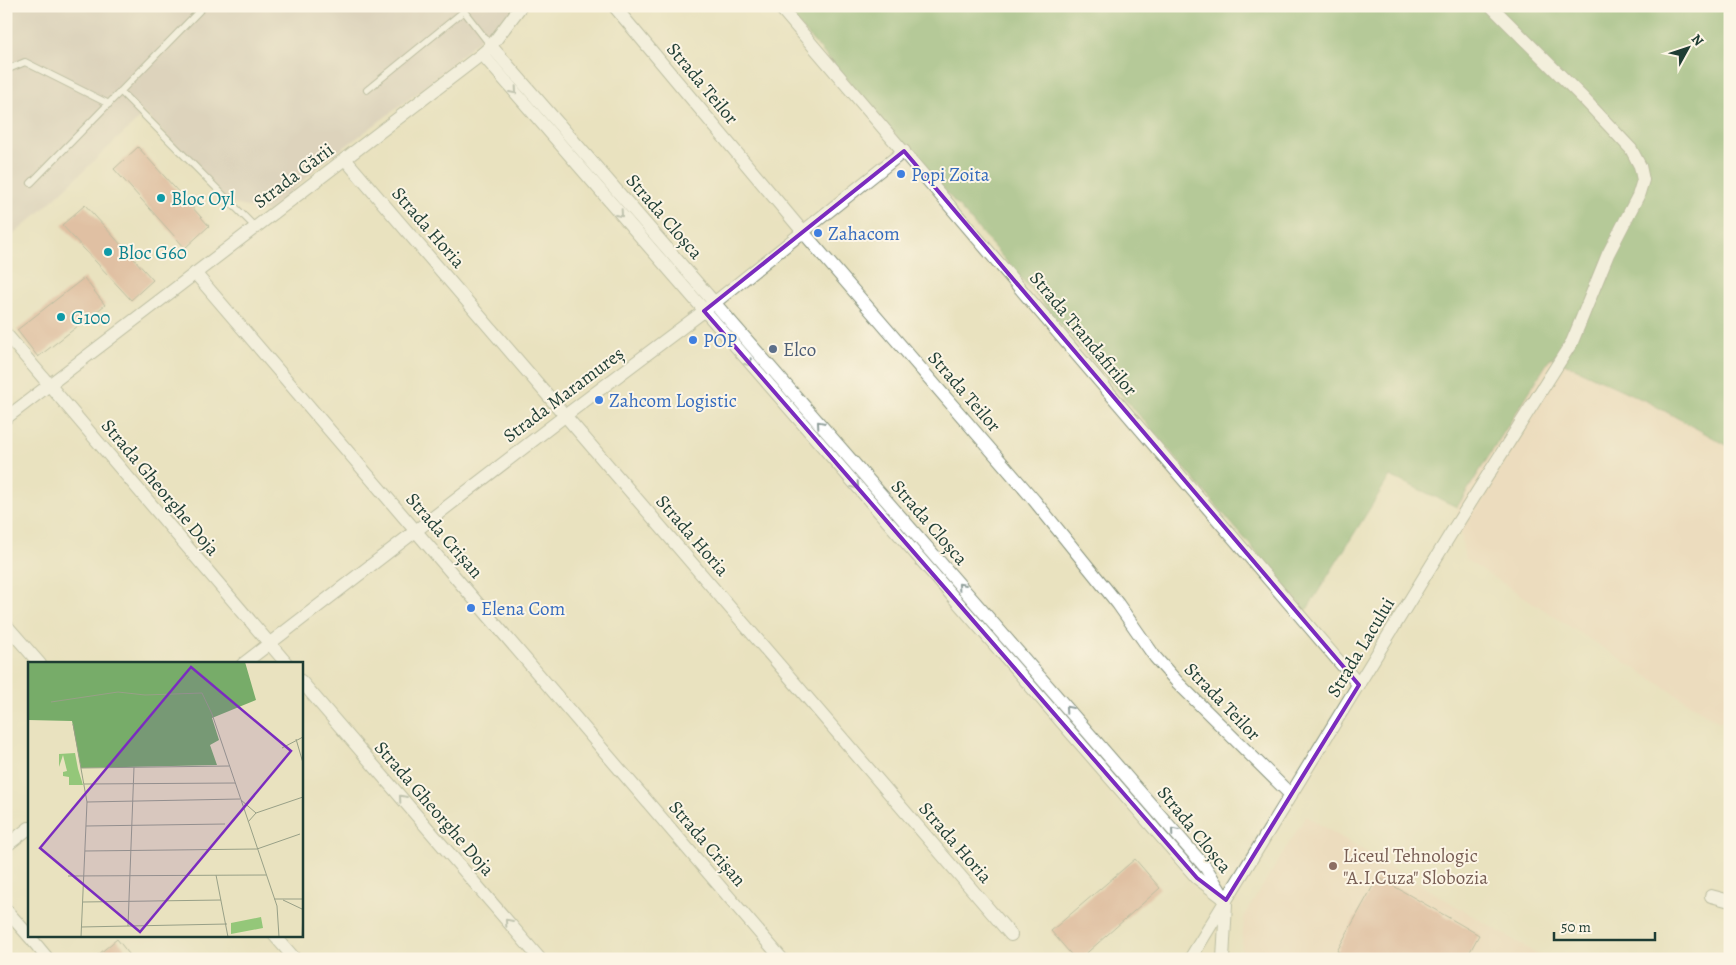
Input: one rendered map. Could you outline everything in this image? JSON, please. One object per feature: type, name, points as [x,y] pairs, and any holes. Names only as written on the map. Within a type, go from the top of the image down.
[{"type":"street","name":"Strada Teilor","points":[[614,6],[803,232],[1034,500],[1118,604],[1155,657],[1178,683],[1291,796]]},
{"type":"street","name":"Strada Trandafirilor","points":[[779,6],[1359,685]]},
{"type":"street","name":"Strada Lacului","points":[[1190,959],[1445,543],[1572,342],[1608,254],[1638,196],[1643,180],[1640,166],[1631,149],[1491,6]]},
{"type":"street","name":"Strada Gării","points":[[6,418],[487,50],[520,7]]},
{"type":"street","name":"Strada Cloșca","points":[[487,50],[714,302],[1206,868],[1226,900]]},
{"type":"street","name":"Strada Cloșca","points":[[487,50],[704,311],[1197,878],[1226,900]]},
{"type":"street","name":"Strada Maramureș","points":[[246,662],[704,311],[904,151]]},
{"type":"street","name":"Strada Horia","points":[[345,159],[1011,936]]},
{"type":"street","name":"Strada Crișan","points":[[195,273],[782,959]]},
{"type":"street","name":"Strada Gheorghe Doja","points":[[6,334],[285,662]]},
{"type":"street","points":[[6,625],[38,662]]},
{"type":"street","name":"Strada Gheorghe Doja","points":[[302,682],[540,959]]},
{"type":"street","points":[[6,846],[28,829]]},
{"type":"street","points":[[1711,896],[1730,901]]},
{"type":"street","points":[[1223,959],[1226,900]]},
{"type":"street","points":[[6,910],[28,935]]},
{"type":"street","points":[[31,938],[48,959]]},
{"type":"street","points":[[277,938],[295,959]]},
{"type":"lane","points":[[30,183],[204,6]]},
{"type":"lane","points":[[367,90],[462,9],[487,50]]},
{"type":"lane","points":[[6,70],[25,62],[108,104]]},
{"type":"lane","points":[[121,92],[255,227]]},
{"type":"highlighted area","points":[[904,151],[1359,685],[1226,900],[1197,878],[704,311]]},
{"type":"shaded area","points":[[6,6],[510,6],[513,10],[420,91],[323,163],[268,212],[225,202],[145,113],[41,211],[6,241]]},
{"type":"shaded area","points":[[1551,357],[1650,403],[1730,447],[1730,709],[1720,723],[1465,559],[1457,507]]},
{"type":"shaded area","name":"Liceul Tehnologic \"A.I.Cuza\" Slobozia","points":[[1306,816],[1545,959],[1241,959],[1244,916]]},
{"type":"green space","points":[[782,6],[1730,6],[1730,447],[1650,403],[1551,357],[1457,507],[1390,476],[1306,611],[1046,307]]},
{"type":"building","name":"Bloc Oyl","points":[[138,147],[209,226],[185,248],[114,169]]},
{"type":"building","name":"Bloc G60","points":[[85,205],[153,280],[131,300],[62,225]]},
{"type":"building","name":"G100","points":[[84,278],[105,305],[38,357],[17,330]]},
{"type":"building","points":[[1135,859],[1160,888],[1080,959],[1075,959],[1051,931]]},
{"type":"building","points":[[1378,877],[1479,935],[1466,959],[1351,959],[1337,951]]},
{"type":"building","points":[[117,939],[133,959],[93,959]]},
{"type":"place","name":"Popi Zoita","points":[[901,174]]},
{"type":"place","name":"Bloc Oyl","points":[[161,198]]},
{"type":"place","name":"Zahacom","points":[[818,233]]},
{"type":"place","name":"Bloc G60","points":[[108,252]]},
{"type":"place","name":"G100","points":[[61,317]]},
{"type":"place","name":"POP","points":[[693,340]]},
{"type":"place","name":"Elco","points":[[773,349]]},
{"type":"place","name":"Zahcom Logistic","points":[[599,400]]},
{"type":"place","name":"Elena Com","points":[[471,608]]},
{"type":"place","name":"Liceul Tehnologic \"A.I.Cuza\" Slobozia","points":[[1333,866]]}]
